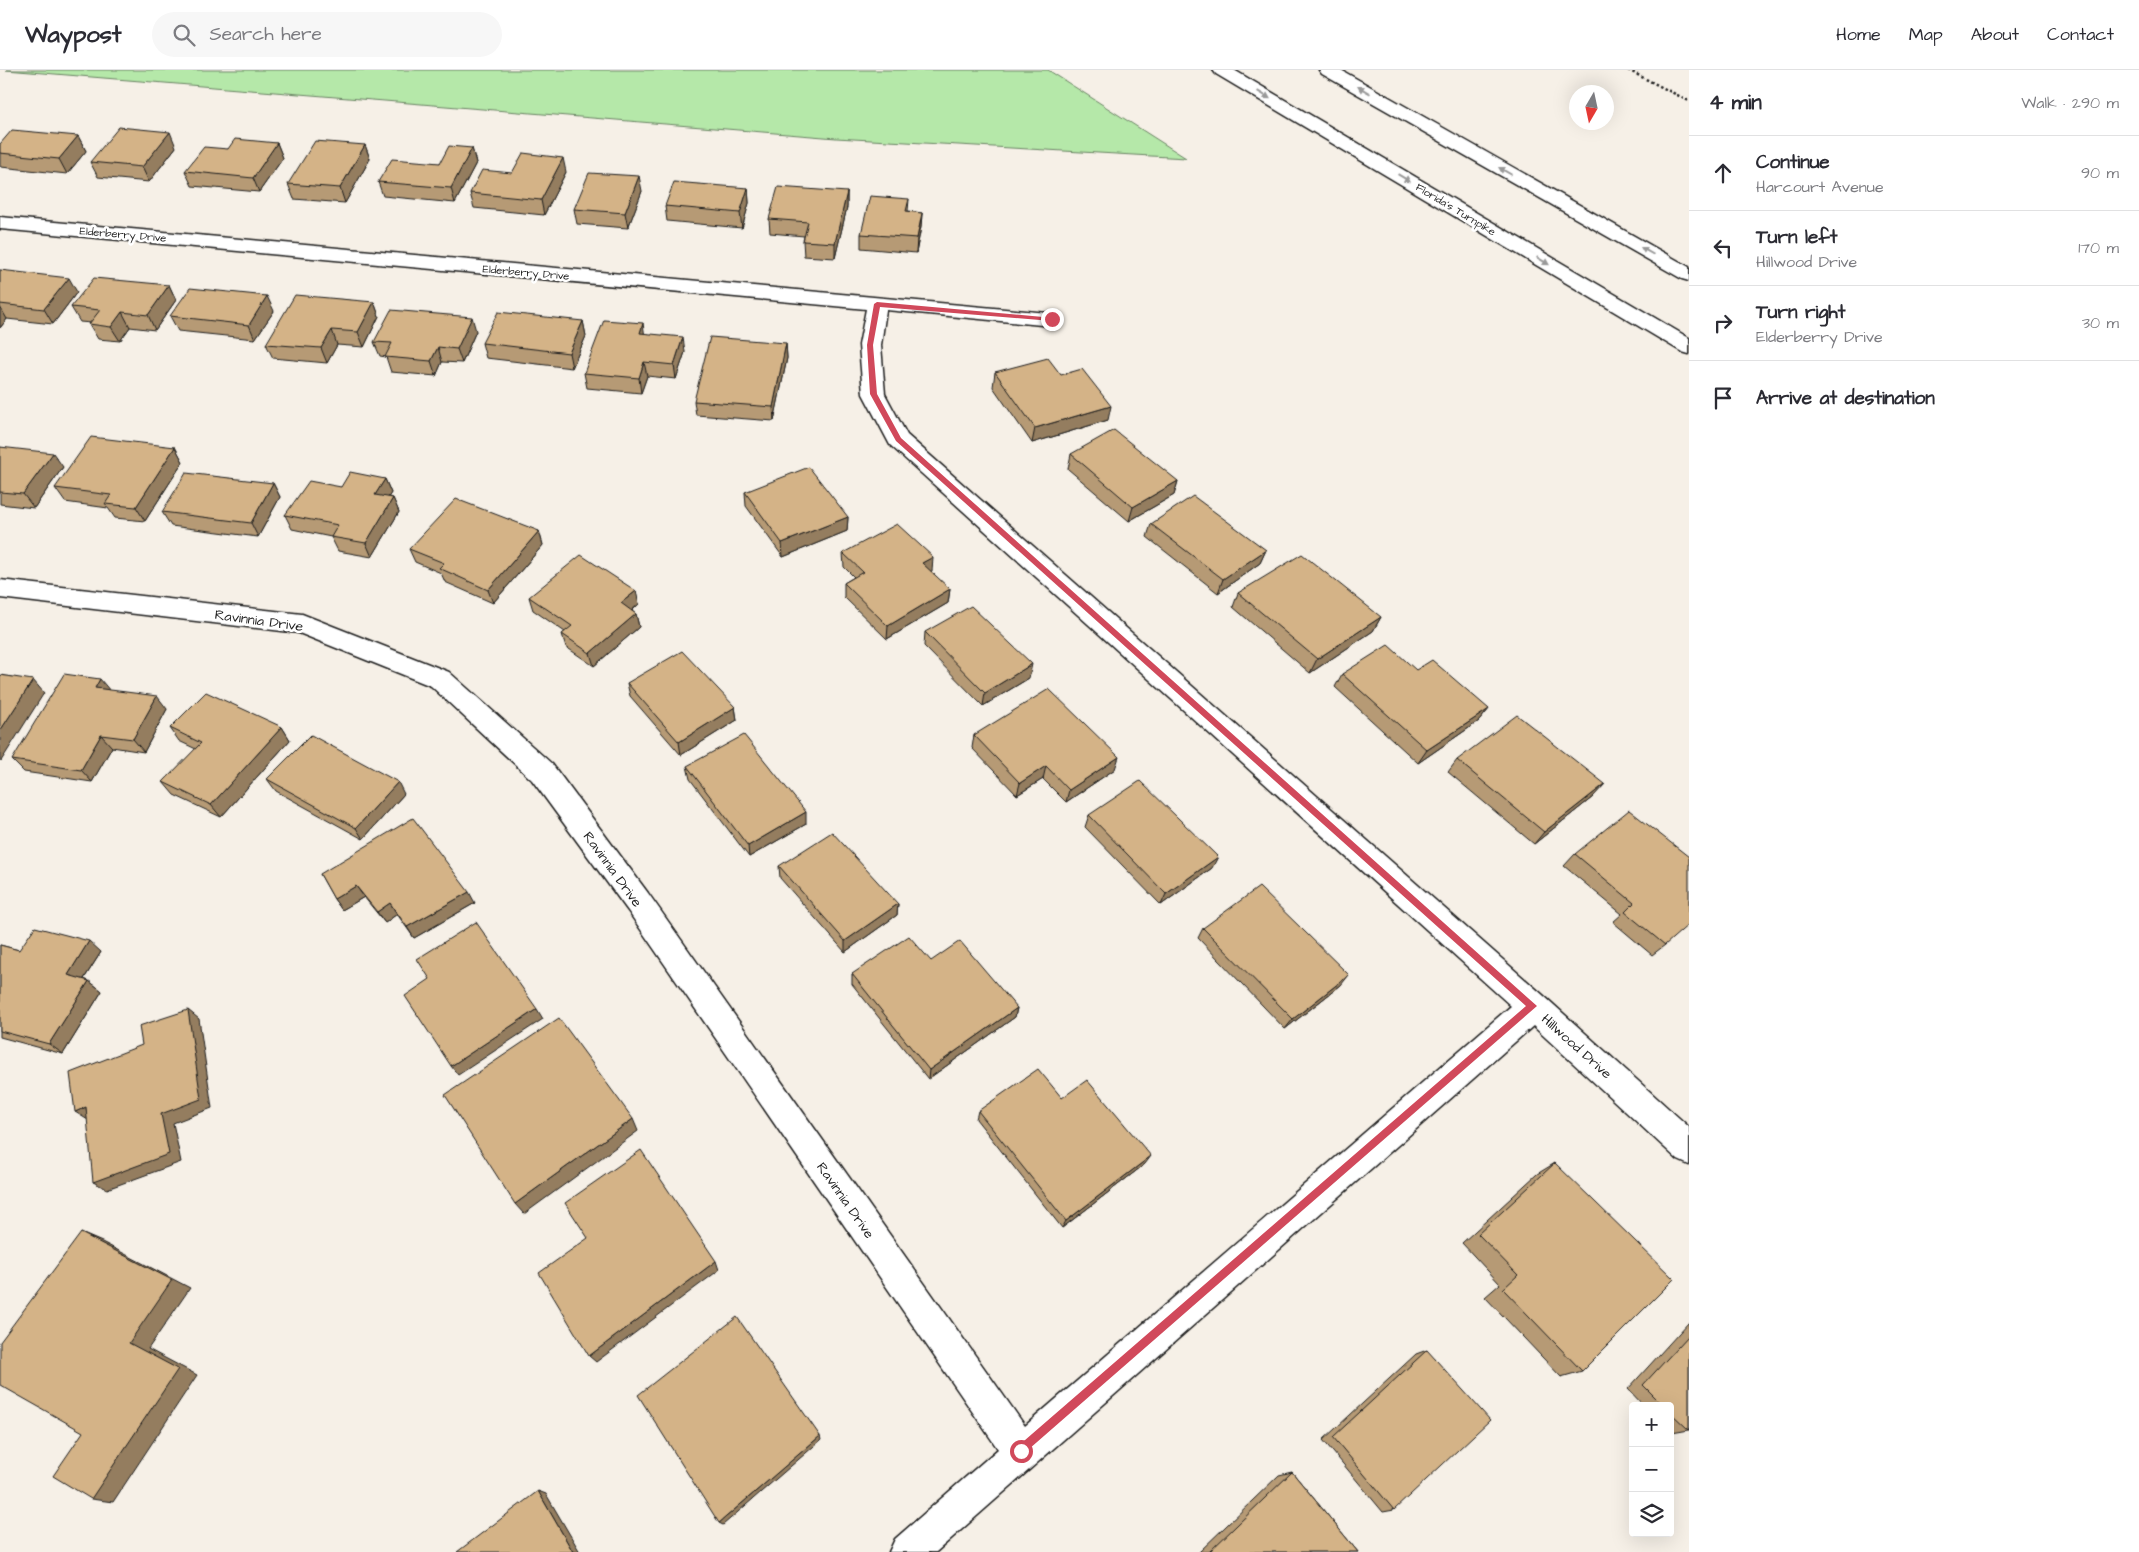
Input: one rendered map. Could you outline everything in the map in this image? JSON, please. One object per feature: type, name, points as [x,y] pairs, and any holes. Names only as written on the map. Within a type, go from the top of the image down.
[{"type":"main road","name":"Florida's Turnpike","points":[[1222,70],[1689,348]]},
{"type":"main road","points":[[1328,70],[1689,275]]},
{"type":"main road","name":"Elderberry Drive","points":[[0,222],[1052,319]]},
{"type":"main road","name":"Hillwood Drive","points":[[877,304],[870,345],[874,394],[898,440],[1689,1148]]},
{"type":"main road","name":"Ravinnia Drive","points":[[0,589],[302,624],[440,679],[542,772],[643,910],[1021,1451]]},
{"type":"main road","points":[[908,1552],[1021,1451],[1532,1006]]},
{"type":"path","points":[[1628,70],[1689,101]]},
{"type":"green space","points":[[6,70],[1048,70],[1186,158],[836,138]]},
{"type":"building","points":[[119,127],[170,132],[142,167],[90,162]]},
{"type":"building","points":[[12,130],[78,136],[59,159],[0,153],[0,144]]},
{"type":"building","points":[[235,139],[277,143],[253,178],[185,171],[204,147],[228,149]]},
{"type":"building","points":[[315,141],[365,145],[340,188],[288,184]]},
{"type":"building","points":[[449,146],[472,148],[451,188],[378,182],[392,159],[440,163]]},
{"type":"building","points":[[523,153],[563,158],[541,200],[470,193],[482,170],[512,173]]},
{"type":"building","points":[[589,173],[639,176],[625,213],[574,209]]},
{"type":"building","points":[[674,182],[748,188],[740,213],[665,206]]},
{"type":"building","points":[[778,187],[847,192],[835,243],[803,241],[808,222],[769,219]]},
{"type":"building","points":[[870,196],[909,199],[906,211],[922,213],[917,238],[861,234]]},
{"type":"building","points":[[0,270],[69,278],[44,309],[0,304]]},
{"type":"building","points":[[94,278],[169,285],[148,315],[122,312],[111,327],[89,324],[100,310],[71,307]]},
{"type":"building","points":[[190,288],[267,296],[249,325],[170,316]]},
{"type":"building","points":[[295,295],[374,302],[358,332],[332,330],[321,348],[266,344]]},
{"type":"building","points":[[391,310],[472,317],[457,349],[438,347],[431,361],[385,357],[392,343],[374,342]]},
{"type":"building","points":[[498,312],[583,321],[569,353],[482,343]]},
{"type":"building","points":[[604,320],[643,323],[640,333],[683,337],[674,365],[644,362],[639,378],[584,373]]},
{"type":"building","points":[[710,337],[786,343],[773,407],[694,401]]},
{"type":"building","points":[[1048,358],[1061,375],[1082,369],[1111,406],[1035,428],[995,372]]},
{"type":"building","points":[[1114,430],[1178,481],[1133,507],[1071,454]]},
{"type":"building","points":[[91,437],[175,447],[136,507],[105,504],[111,495],[55,488]]},
{"type":"building","points":[[0,447],[53,453],[23,494],[0,492]]},
{"type":"building","points":[[809,467],[848,517],[782,543],[745,492]]},
{"type":"building","points":[[350,472],[385,479],[375,495],[393,498],[366,543],[331,537],[338,525],[285,515],[309,481],[341,487]]},
{"type":"building","points":[[186,473],[273,483],[251,523],[162,512]]},
{"type":"building","points":[[1193,496],[1266,550],[1223,579],[1151,524]]},
{"type":"building","points":[[456,499],[539,531],[488,590],[439,568],[444,563],[409,549]]},
{"type":"building","points":[[897,524],[933,557],[922,563],[950,589],[888,626],[844,583],[863,572],[843,553]]},
{"type":"building","points":[[1302,554],[1381,617],[1317,659],[1238,593]]},
{"type":"building","points":[[581,555],[636,591],[621,603],[636,614],[590,653],[562,634],[572,626],[529,597]]},
{"type":"building","points":[[971,606],[1032,664],[985,693],[925,632]]},
{"type":"building","points":[[1388,645],[1416,670],[1432,660],[1489,709],[1427,750],[1342,674]]},
{"type":"building","points":[[682,651],[735,707],[679,742],[627,683]]},
{"type":"building","points":[[64,674],[100,679],[95,688],[157,696],[133,739],[101,735],[81,770],[12,760]]},
{"type":"building","points":[[0,675],[33,680],[0,731]]},
{"type":"building","points":[[1049,689],[1119,757],[1069,790],[1046,766],[1020,783],[974,735]]},
{"type":"building","points":[[206,692],[282,727],[211,805],[163,782],[201,743],[170,728]]},
{"type":"building","points":[[1517,715],[1605,784],[1544,832],[1457,760]]},
{"type":"building","points":[[311,735],[398,782],[356,828],[267,779]]},
{"type":"building","points":[[744,735],[806,812],[748,846],[687,766]]},
{"type":"building","points":[[1140,781],[1218,857],[1166,894],[1089,815]]},
{"type":"building","points":[[1629,810],[1689,857],[1689,924],[1665,945],[1625,912],[1634,903],[1575,854]]},
{"type":"building","points":[[413,818],[469,892],[407,927],[390,903],[377,912],[356,886],[334,899],[320,874]]},
{"type":"building","points":[[832,832],[898,904],[845,941],[779,866]]},
{"type":"building","points":[[1259,887],[1349,975],[1293,1019],[1203,928]]},
{"type":"building","points":[[476,922],[537,1009],[451,1066],[405,996],[430,979],[417,959]]},
{"type":"building","points":[[35,927],[89,941],[68,975],[89,981],[49,1044],[0,1031],[0,945],[19,950]]},
{"type":"building","points":[[909,936],[931,961],[960,941],[1017,1008],[929,1070],[852,974]]},
{"type":"building","points":[[188,1010],[201,1099],[161,1114],[169,1154],[93,1182],[86,1107],[75,1112],[70,1073],[142,1045],[139,1026]]},
{"type":"building","points":[[559,1018],[633,1119],[515,1204],[445,1095]]},
{"type":"building","points":[[1038,1069],[1062,1098],[1087,1080],[1151,1156],[1066,1221],[978,1111]]},
{"type":"building","points":[[641,1150],[716,1261],[589,1356],[539,1273],[588,1238],[565,1203]]},
{"type":"building","points":[[1555,1163],[1674,1279],[1582,1371],[1503,1289],[1518,1275],[1478,1234]]},
{"type":"building","points":[[81,1233],[172,1280],[129,1343],[178,1369],[91,1499],[53,1476],[83,1432],[0,1385],[0,1342]]},
{"type":"building","points":[[737,1317],[820,1436],[719,1523],[638,1395]]},
{"type":"building","points":[[1689,1335],[1689,1430],[1674,1416],[1674,1402],[1660,1402],[1643,1385]]},
{"type":"building","points":[[1427,1350],[1490,1420],[1394,1510],[1333,1437]]},
{"type":"building","points":[[1292,1472],[1358,1552],[1209,1552]]},
{"type":"building","points":[[538,1491],[573,1552],[457,1552]]},
{"type":"route","points":[[1021,1451],[1532,1006],[898,440],[874,394],[870,345],[877,304],[1052,319]]}]
